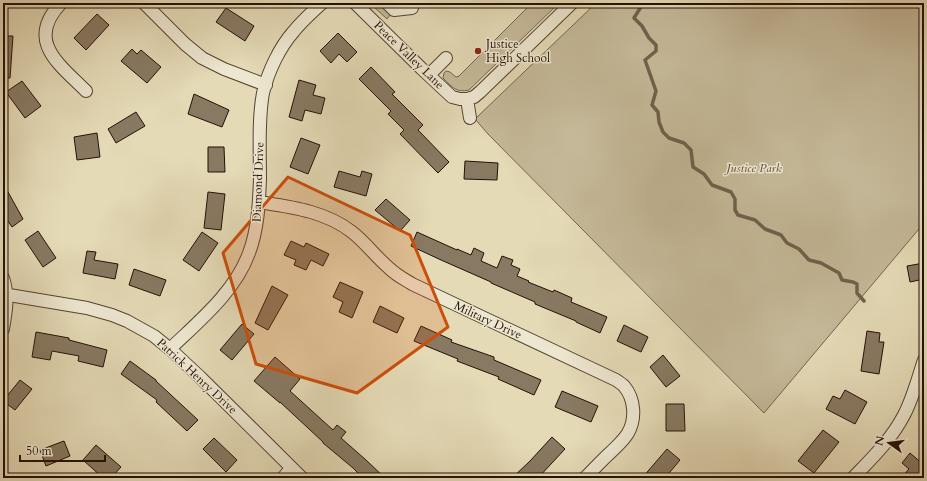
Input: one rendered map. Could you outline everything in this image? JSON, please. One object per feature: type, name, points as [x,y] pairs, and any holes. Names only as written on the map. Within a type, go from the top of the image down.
[{"type":"street","points":[[61,3],[48,20],[46,29],[48,46],[50,53],[86,91]]},
{"type":"street","points":[[144,3],[185,44],[202,58],[224,70],[266,85]]},
{"type":"street","name":"Diamond Drive","points":[[170,349],[225,294],[240,274],[249,254],[256,233],[259,202],[260,119],[263,95],[272,69],[282,47],[299,25],[322,3]]},
{"type":"street","name":"Peace Valley Lane","points":[[355,3],[452,97],[460,100],[467,100]]},
{"type":"street","points":[[387,3],[394,10],[412,8]]},
{"type":"street","points":[[470,118],[467,100],[480,92],[572,3]]},
{"type":"street","points":[[428,75],[446,58]]},
{"type":"street","name":"Military Drive","points":[[259,202],[300,208],[336,222],[351,231],[389,268],[412,284],[616,380],[624,386],[629,394],[634,412],[633,421],[628,433],[585,478]]},
{"type":"street","points":[[3,278],[6,310],[3,328]]},
{"type":"street","name":"Patrick Henry Drive","points":[[5,294],[87,308],[112,315],[127,321],[154,336],[200,377],[302,478]]},
{"type":"street","points":[[853,478],[882,448],[894,432],[912,397],[924,360]]},
{"type":"street","points":[[283,478],[291,468]]},
{"type":"highlighted area","points":[[288,177],[410,235],[448,327],[357,393],[256,364],[223,253]]},
{"type":"green space","points":[[367,3],[380,3],[391,14],[387,19],[373,6],[370,6]]},
{"type":"green space","points":[[532,3],[559,3],[469,90],[457,90],[443,78],[446,71],[450,72],[456,77],[459,76]]},
{"type":"green space","name":"Justice Park","points":[[596,3],[924,3],[924,223],[764,413],[488,134],[475,119]]},
{"type":"building","points":[[226,8],[254,26],[245,41],[216,22]]},
{"type":"building","points":[[97,14],[109,25],[86,50],[74,38]]},
{"type":"building","points":[[338,33],[357,52],[347,62],[339,54],[331,63],[320,51]]},
{"type":"building","points":[[3,36],[13,36],[10,78],[3,78]]},
{"type":"building","points":[[132,49],[137,54],[141,50],[161,67],[147,83],[121,61]]},
{"type":"building","points":[[371,67],[395,92],[392,94],[423,125],[418,130],[449,162],[438,173],[400,134],[404,130],[388,114],[391,111],[359,79]]},
{"type":"building","points":[[299,80],[316,85],[313,95],[325,98],[321,114],[305,110],[302,121],[289,117]]},
{"type":"building","points":[[22,81],[41,106],[25,118],[6,92]]},
{"type":"building","points":[[194,94],[229,110],[222,127],[188,114]]},
{"type":"building","points":[[136,112],[145,126],[116,143],[108,129]]},
{"type":"building","points":[[97,133],[100,157],[77,160],[74,137]]},
{"type":"building","points":[[301,138],[320,145],[308,174],[290,167]]},
{"type":"building","points":[[208,147],[224,147],[225,172],[208,172]]},
{"type":"building","points":[[465,161],[498,163],[497,180],[464,179]]},
{"type":"building","points":[[339,171],[360,177],[362,171],[372,174],[366,196],[334,187]]},
{"type":"building","points":[[3,183],[23,219],[12,227],[3,214]]},
{"type":"building","points":[[208,192],[225,194],[221,230],[204,228]]},
{"type":"building","points":[[386,199],[410,220],[400,231],[375,210]]},
{"type":"building","points":[[38,231],[56,258],[43,267],[25,240]]},
{"type":"building","points":[[202,232],[218,243],[199,271],[183,260]]},
{"type":"building","points":[[417,232],[471,255],[474,248],[484,253],[481,261],[497,268],[502,256],[513,260],[511,265],[520,269],[517,276],[553,292],[554,290],[572,298],[571,302],[607,317],[600,333],[411,246]]},
{"type":"building","points":[[291,241],[304,247],[306,243],[329,254],[323,266],[311,260],[306,270],[294,265],[296,260],[284,255]]},
{"type":"building","points":[[87,251],[96,252],[94,260],[118,264],[115,279],[83,273]]},
{"type":"building","points":[[924,263],[924,279],[910,282],[907,266]]},
{"type":"building","points":[[134,269],[166,280],[160,296],[129,285]]},
{"type":"building","points":[[340,282],[363,292],[352,318],[339,312],[343,302],[333,297]]},
{"type":"building","points":[[272,286],[288,295],[268,330],[255,323]]},
{"type":"building","points":[[380,306],[404,318],[397,333],[373,322]]},
{"type":"building","points":[[242,324],[254,334],[232,360],[220,350]]},
{"type":"building","points":[[624,325],[648,337],[641,352],[617,341]]},
{"type":"building","points":[[421,326],[452,340],[451,342],[494,357],[494,360],[541,380],[534,395],[498,379],[499,377],[457,361],[458,359],[414,341]]},
{"type":"building","points":[[867,331],[880,333],[879,342],[884,342],[879,374],[861,371]]},
{"type":"building","points":[[36,332],[69,338],[69,340],[107,350],[103,367],[78,361],[79,356],[52,351],[50,360],[32,357]]},
{"type":"building","points":[[663,355],[680,376],[666,387],[650,367]]},
{"type":"building","points":[[275,357],[300,379],[290,391],[333,430],[337,425],[346,432],[341,438],[385,478],[363,478],[280,402],[254,381]]},
{"type":"building","points":[[130,361],[156,380],[198,420],[187,431],[156,402],[157,400],[121,374]]},
{"type":"building","points":[[20,380],[32,389],[15,410],[3,401]]},
{"type":"building","points":[[845,390],[867,402],[855,424],[826,409],[833,396],[840,399]]},
{"type":"building","points":[[562,391],[598,406],[591,422],[555,407]]},
{"type":"building","points":[[666,404],[684,404],[685,431],[666,431]]},
{"type":"building","points":[[823,430],[839,442],[814,473],[798,461]]},
{"type":"building","points":[[552,437],[565,449],[538,478],[512,478],[530,461]]},
{"type":"building","points":[[214,438],[237,460],[226,472],[203,449]]},
{"type":"building","points":[[64,441],[70,456],[46,466],[40,450]]},
{"type":"building","points":[[96,445],[121,467],[111,478],[103,478],[83,460]]},
{"type":"building","points":[[667,449],[680,460],[665,478],[642,478]]},
{"type":"building","points":[[910,453],[924,465],[924,478],[901,478],[909,469],[902,463]]},
{"type":"waterway","points":[[640,3],[642,5],[634,18],[656,45],[656,51],[645,60],[656,91],[652,105],[658,112],[659,122],[663,132],[669,138],[684,143],[691,150],[693,167],[704,174],[712,185],[731,192],[735,199],[735,210],[738,215],[755,220],[765,229],[781,235],[787,243],[799,249],[809,260],[821,263],[839,273],[842,280],[857,284],[857,293],[864,301]]},
{"type":"place","name":"Justice High School","points":[[478,51]]}]
